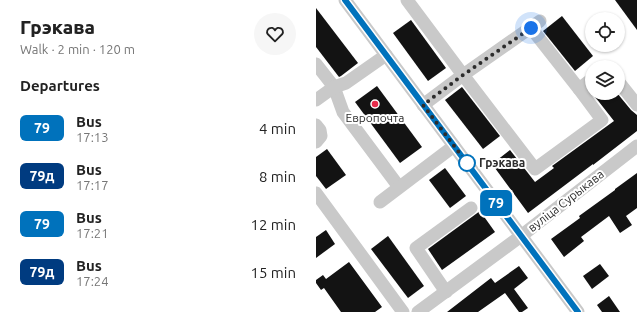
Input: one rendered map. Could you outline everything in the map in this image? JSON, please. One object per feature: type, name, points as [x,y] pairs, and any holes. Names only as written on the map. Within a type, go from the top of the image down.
[{"type":"street","points":[[345,0],[578,312]]},
{"type":"street","points":[[407,0],[463,75],[535,169],[602,120],[535,25],[463,75],[423,105]]},
{"type":"street","points":[[316,100],[334,87],[346,83],[386,55]]},
{"type":"street","points":[[316,64],[334,87],[343,112],[400,187]]},
{"type":"street","points":[[579,89],[585,84]]},
{"type":"street","points":[[625,90],[637,105]]},
{"type":"street","points":[[316,125],[320,130],[320,136],[316,142]]},
{"type":"street","points":[[380,202],[454,146]]},
{"type":"street","name":"вуліца Сурыкава","points":[[418,312],[521,236],[637,146]]},
{"type":"street","points":[[316,193],[403,312]]},
{"type":"street","points":[[446,292],[416,248],[471,208]]},
{"type":"building","points":[[615,0],[637,0],[637,30],[625,12]]},
{"type":"building","points":[[316,8],[358,63],[339,77],[316,47]]},
{"type":"building","points":[[562,16],[585,46],[585,52],[590,52],[593,56],[588,60],[585,60],[585,63],[575,71],[543,31]]},
{"type":"building","points":[[411,20],[446,68],[428,81],[393,33]]},
{"type":"building","points":[[377,86],[422,147],[400,163],[355,102]]},
{"type":"building","points":[[462,87],[500,136],[483,149],[445,100]]},
{"type":"building","points":[[598,100],[623,100],[637,115],[637,131],[528,213],[492,164],[510,150],[535,182],[554,168],[552,166],[614,121]]},
{"type":"building","points":[[327,149],[346,175],[326,189],[316,176],[316,157]]},
{"type":"building","points":[[445,168],[466,196],[450,208],[429,180]]},
{"type":"building","points":[[637,173],[637,208],[626,216],[632,225],[620,233],[609,216],[581,237],[584,241],[564,257],[551,239]]},
{"type":"building","points":[[480,211],[495,232],[442,270],[428,249]]},
{"type":"building","points":[[326,230],[335,244],[316,258],[316,237]]},
{"type":"building","points":[[388,236],[424,286],[408,298],[371,249]]},
{"type":"building","points":[[349,262],[382,307],[375,312],[341,312],[324,288],[321,290],[316,283],[316,280],[323,275],[326,279]]},
{"type":"building","points":[[600,264],[609,276],[592,289],[583,276]]},
{"type":"building","points":[[519,266],[528,278],[514,289],[528,308],[522,312],[519,312],[505,293],[478,312],[447,312],[491,278],[495,283]]},
{"type":"building","points":[[609,296],[620,312],[602,312],[597,305]]},
{"type":"bus line","name":"79","points":[[345,0],[578,312]]},
{"type":"place","name":"Европочта","points":[[375,104]]},
{"type":"place","name":"Грэкава","points":[[467,163]]},
{"type":"route","points":[[467,163],[423,105],[463,75],[531,28]]}]
